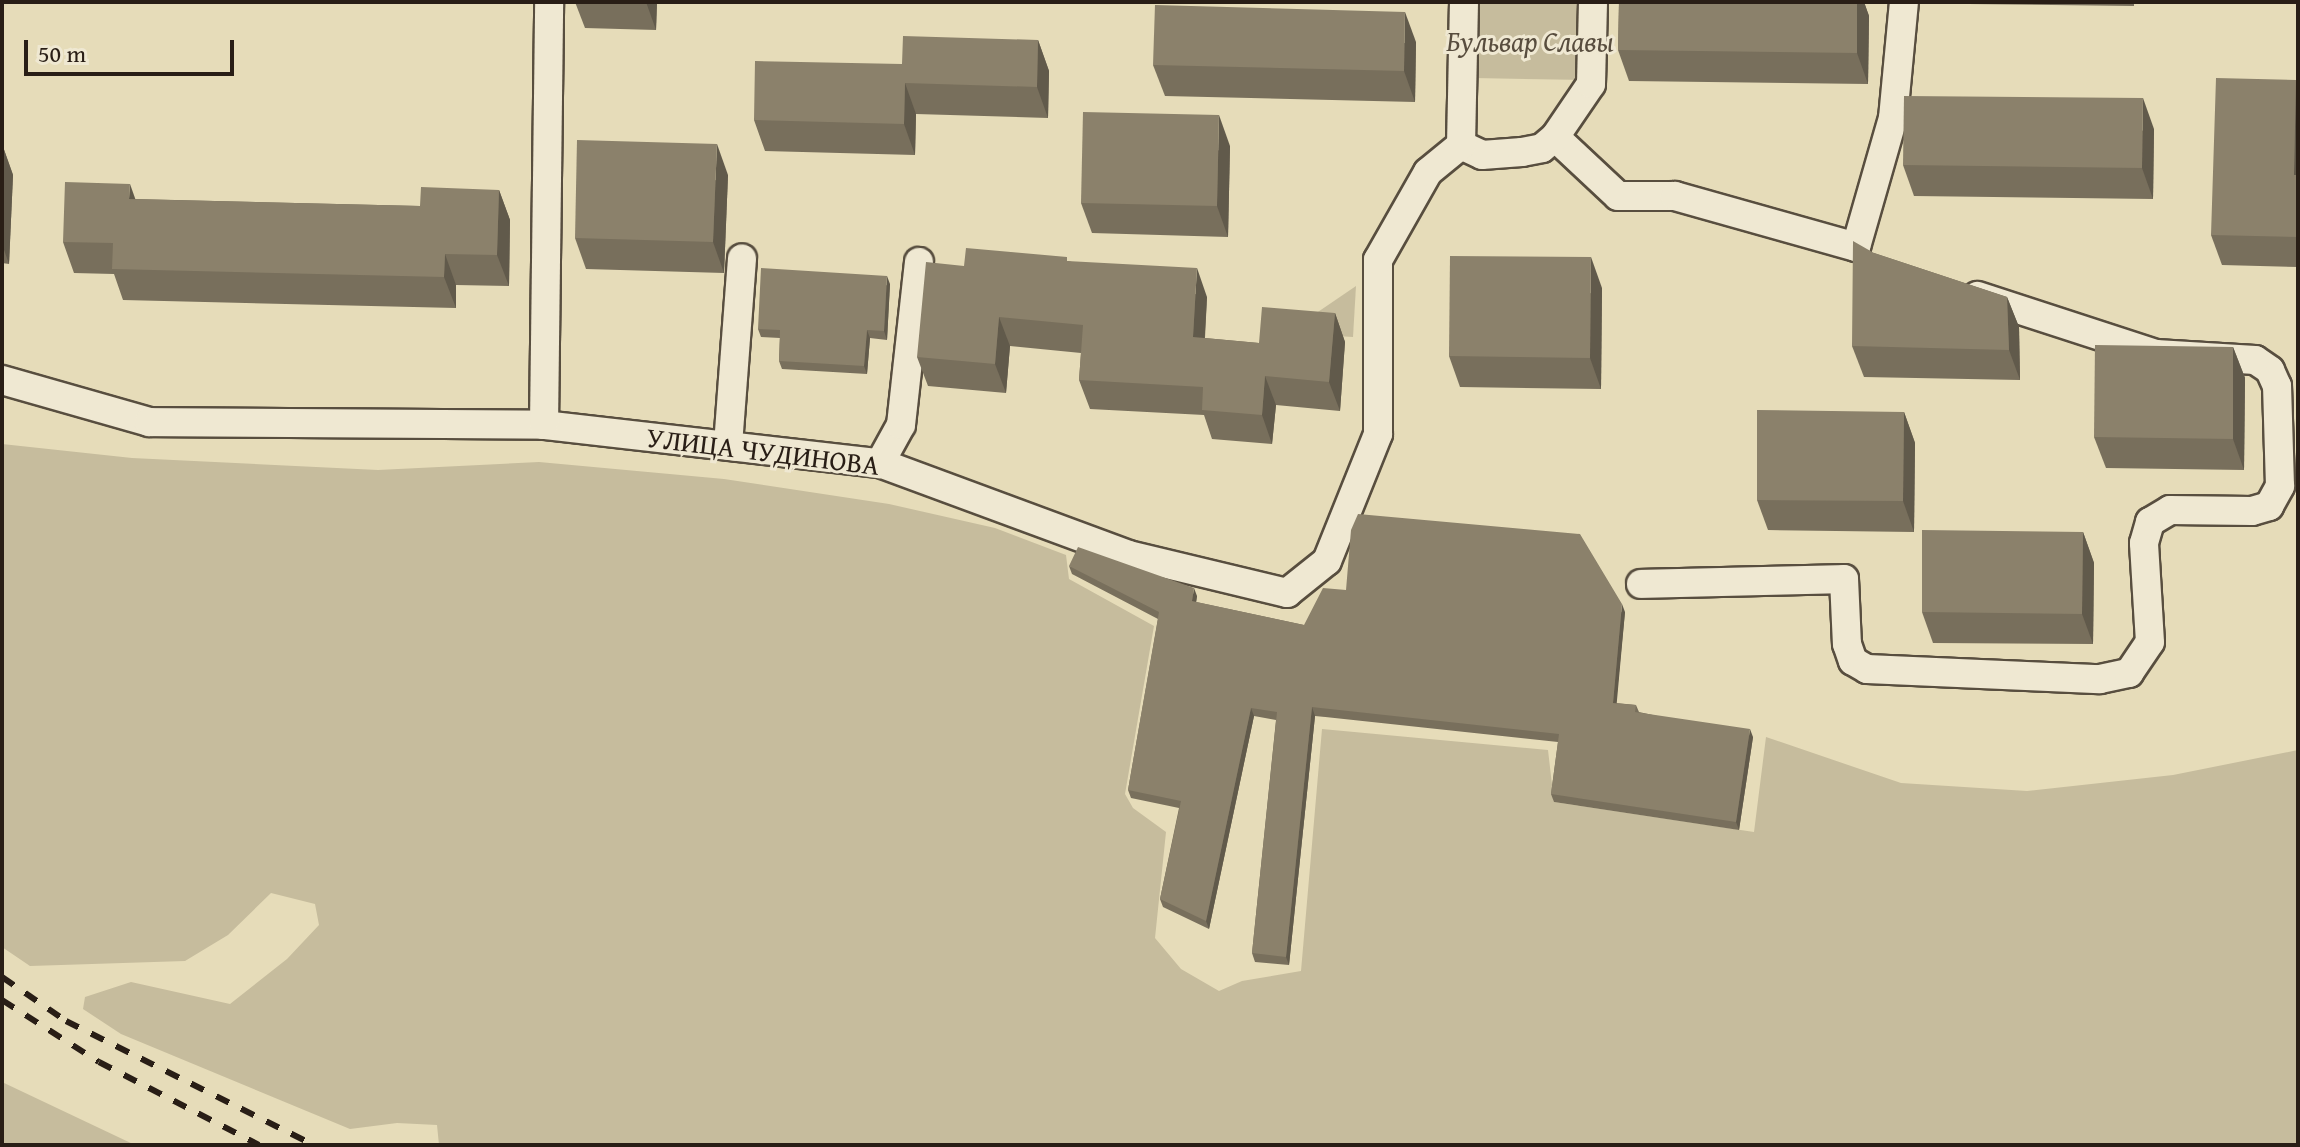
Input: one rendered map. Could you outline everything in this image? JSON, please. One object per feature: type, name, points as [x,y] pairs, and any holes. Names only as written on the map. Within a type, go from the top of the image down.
[{"type":"street","points":[[544,425],[549,2]]},
{"type":"street","points":[[1464,2],[1461,145],[1482,155],[1542,148],[1555,137],[1591,84],[1593,2]]},
{"type":"street","points":[[1555,137],[1618,196],[1675,196],[1867,254],[1893,118],[1904,2]]},
{"type":"street","name":"УЛИЦА ЧУДИНОВА","points":[[2,380],[149,422],[544,425],[880,463],[1129,555],[1287,593],[1327,561],[1378,434],[1378,260],[1428,172],[1461,145]]},
{"type":"street","points":[[728,445],[742,259]]},
{"type":"street","points":[[880,463],[901,425],[919,262]]},
{"type":"street","points":[[1641,584],[1844,579],[1847,644],[1853,661],[1867,669],[2100,679],[2129,673],[2150,642],[2144,543],[2150,522],[2170,510],[2252,511],[2269,506],[2280,486],[2277,386],[2270,370],[2255,360],[2156,354],[1949,287]]},
{"type":"green space","name":"Бульвар Славы","points":[[1474,2],[1587,2],[1586,80],[1473,78]]},
{"type":"green space","points":[[1356,286],[1353,337],[1287,333]]},
{"type":"green space","points":[[2,444],[132,458],[378,470],[539,462],[724,479],[889,504],[995,528],[1066,555],[1069,579],[1154,626],[1125,794],[1133,808],[1166,832],[1155,938],[1181,969],[1219,991],[1242,981],[1301,971],[1322,729],[1548,750],[1554,802],[1754,832],[1766,737],[1901,783],[2027,791],[2173,775],[2298,750],[2298,1145],[439,1145],[437,1125],[397,1123],[350,1129],[121,1034],[83,1009],[85,997],[131,982],[230,1004],[287,959],[319,925],[315,904],[271,893],[228,935],[185,961],[30,966],[2,947]]},
{"type":"green space","points":[[2,1082],[135,1145],[2,1145]]},
{"type":"building","points":[[1619,2],[1857,2],[1857,53],[1618,50]]},
{"type":"building","points":[[1155,5],[1405,12],[1404,71],[1153,65]]},
{"type":"building","points":[[903,36],[1038,40],[1037,87],[905,83],[904,124],[754,120],[755,61],[902,64]]},
{"type":"building","points":[[2216,78],[2296,80],[2294,175],[2298,175],[2298,237],[2211,235]]},
{"type":"building","points":[[1904,96],[2143,98],[2142,168],[1903,165]]},
{"type":"building","points":[[1083,112],[1219,115],[1217,206],[1081,203]]},
{"type":"building","points":[[577,140],[717,144],[713,242],[575,238]]},
{"type":"building","points":[[65,182],[130,184],[129,199],[420,206],[421,187],[499,190],[497,255],[445,254],[444,277],[112,269],[113,243],[63,242]]},
{"type":"building","points":[[1853,241],[1874,253],[2007,297],[2009,350],[1852,346]]},
{"type":"building","points":[[966,248],[1067,257],[1067,261],[1197,268],[1193,337],[1259,343],[1262,307],[1335,313],[1329,382],[1265,376],[1262,415],[1202,410],[1203,387],[1079,380],[1083,325],[999,317],[995,364],[917,357],[926,262],[964,266]]},
{"type":"building","points":[[1450,256],[1591,257],[1590,358],[1449,356]]},
{"type":"building","points":[[761,268],[887,276],[884,331],[867,330],[864,366],[779,361],[780,330],[758,329]]},
{"type":"building","points":[[2095,345],[2233,347],[2233,439],[2094,437]]},
{"type":"building","points":[[1757,410],[1904,412],[1903,501],[1757,500]]},
{"type":"building","points":[[1358,514],[1580,534],[1622,604],[1613,703],[1636,705],[1635,712],[1750,729],[1736,822],[1551,794],[1559,734],[1312,707],[1286,957],[1252,953],[1277,712],[1251,708],[1206,921],[1160,899],[1181,801],[1128,790],[1159,612],[1069,566],[1078,547],[1194,588],[1192,601],[1304,625],[1323,588],[1346,590],[1351,530]]},
{"type":"building","points":[[1922,530],[2083,532],[2082,614],[1922,612]]},
{"type":"railway","points":[[2,977],[66,1021],[314,1145]]},
{"type":"railway","points":[[2,1000],[99,1062],[259,1145]]}]
